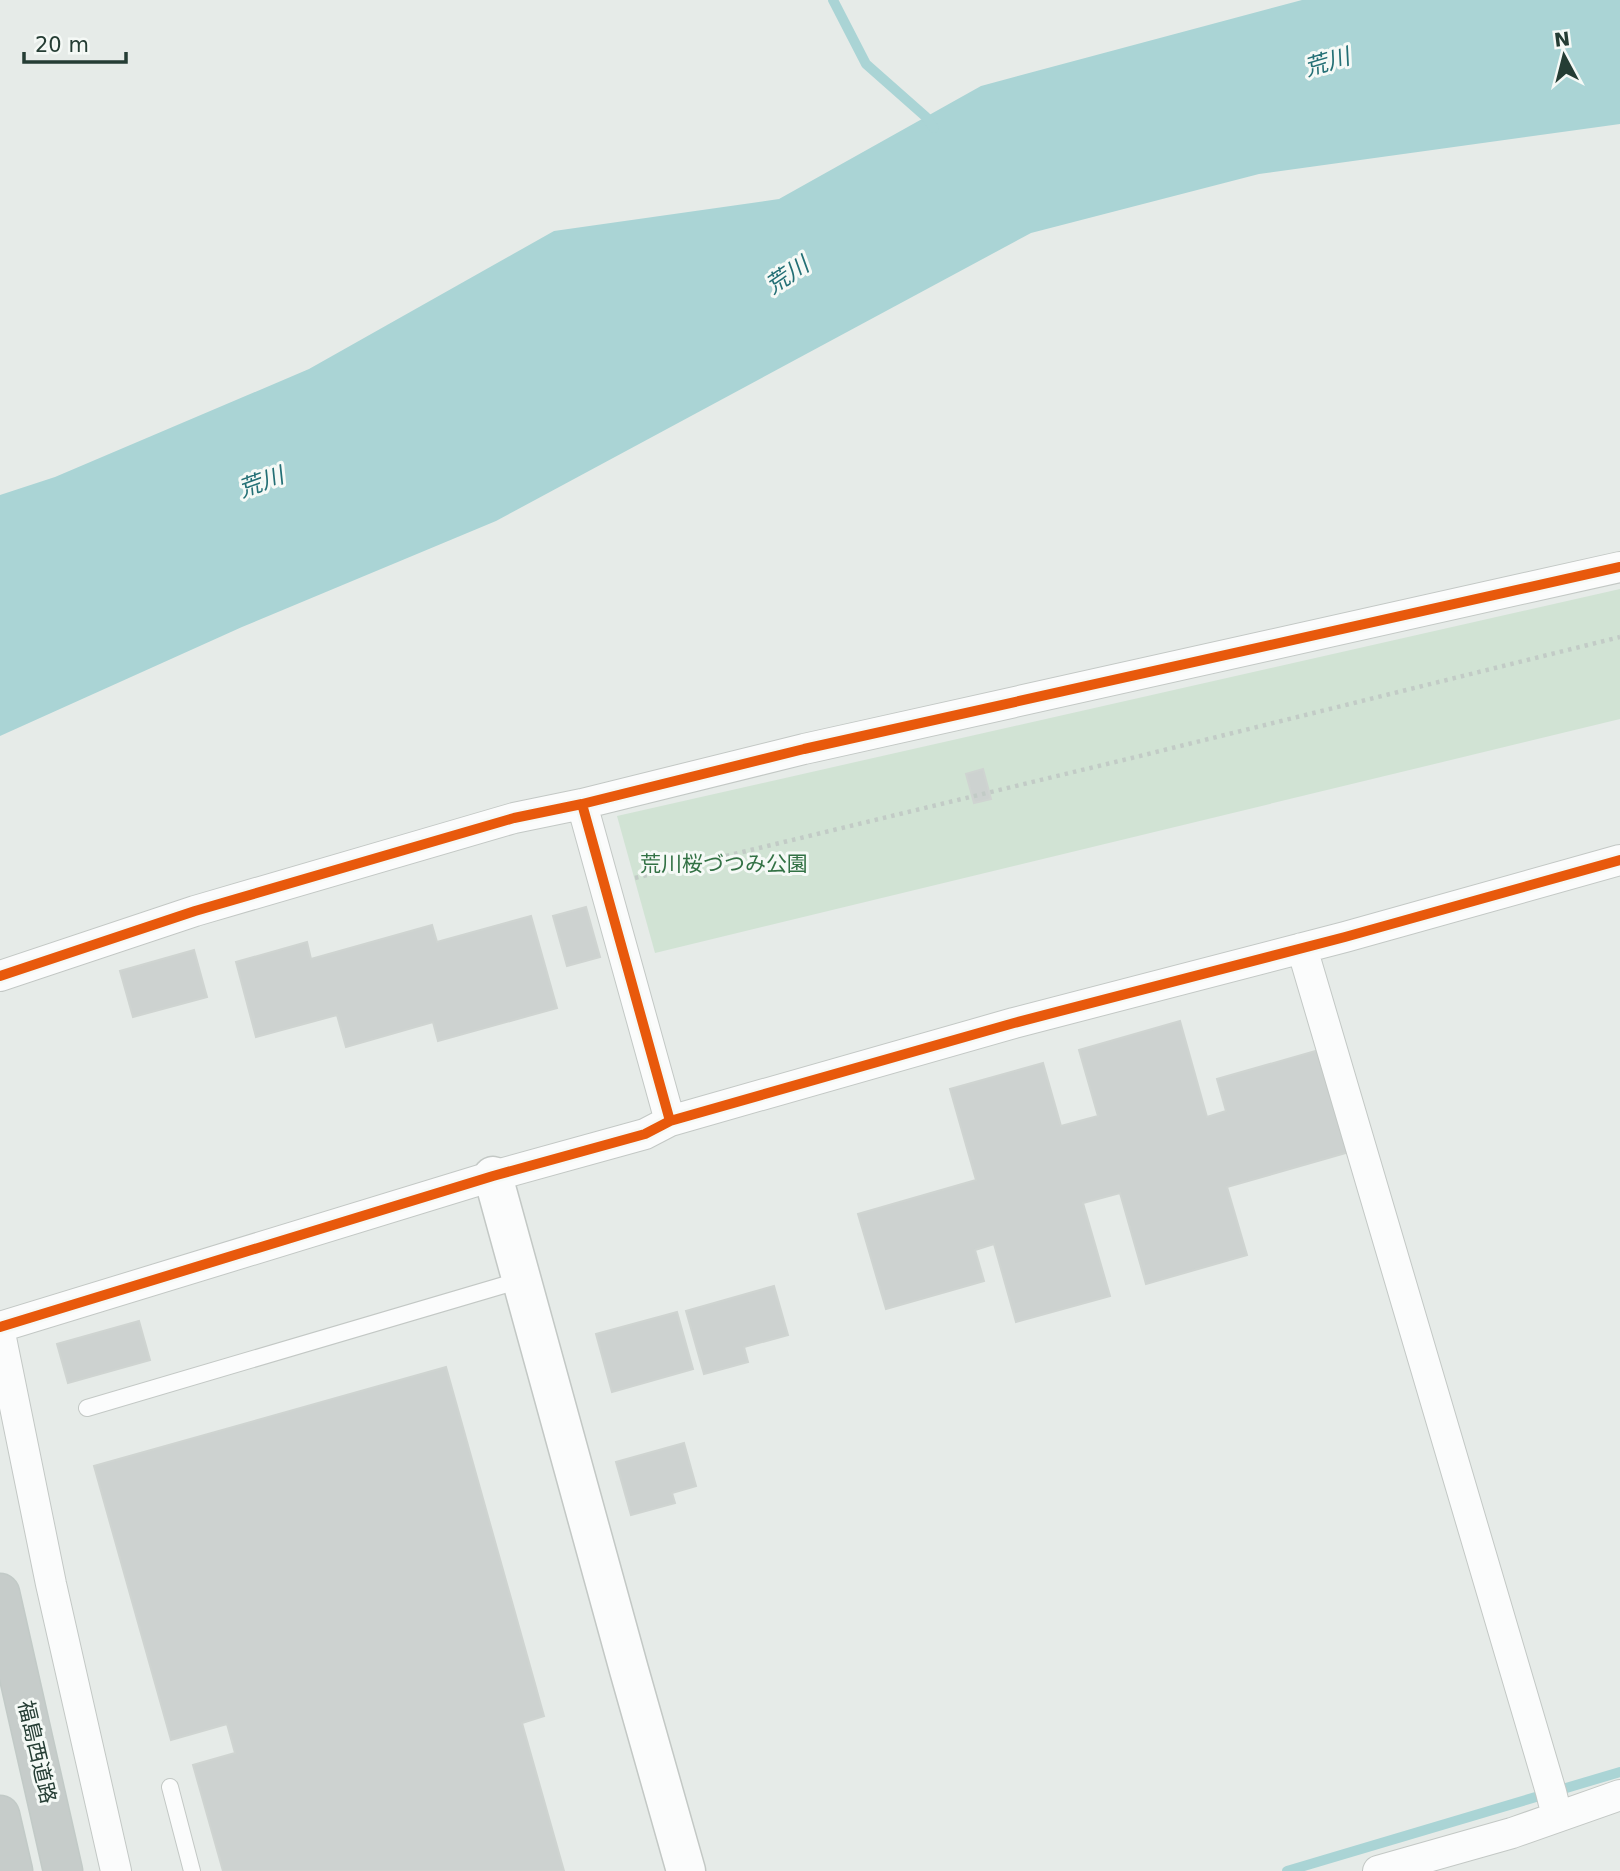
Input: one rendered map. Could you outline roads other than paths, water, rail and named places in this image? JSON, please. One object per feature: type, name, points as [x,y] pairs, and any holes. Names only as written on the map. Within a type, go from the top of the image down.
[{"type":"highway","name":"福島西道路","points":[[0,1593],[63,1871]]},
{"type":"highway","points":[[0,1815],[13,1871]]},
{"type":"street","points":[[0,976],[208,907],[514,818],[582,804],[804,749],[1620,567]]},
{"type":"street","points":[[582,804],[670,1121]]},
{"type":"street","points":[[0,1327],[493,1176],[645,1134],[670,1121],[1014,1023],[1302,948],[1620,860]]},
{"type":"street","points":[[1302,948],[1557,1816]]},
{"type":"street","points":[[493,1176],[686,1871]]},
{"type":"street","points":[[0,1334],[51,1584],[116,1871]]},
{"type":"street","points":[[1378,1871],[1512,1833],[1620,1795]]},
{"type":"lane","points":[[87,1408],[521,1280]]},
{"type":"lane","points":[[170,1787],[192,1871]]},
{"type":"water","name":"荒川","points":[[1302,0],[1620,0],[1620,124],[1259,174],[1031,233],[496,521],[242,627],[0,736],[0,495],[55,477],[309,369],[554,231],[779,199],[981,86]]},
{"type":"waterway","points":[[833,0],[866,64],[926,117],[934,128]]},
{"type":"waterway","points":[[1287,1871],[1620,1772]]},
{"type":"park label","name":"荒川桜づつみ公園","points":[[724,864]]}]
